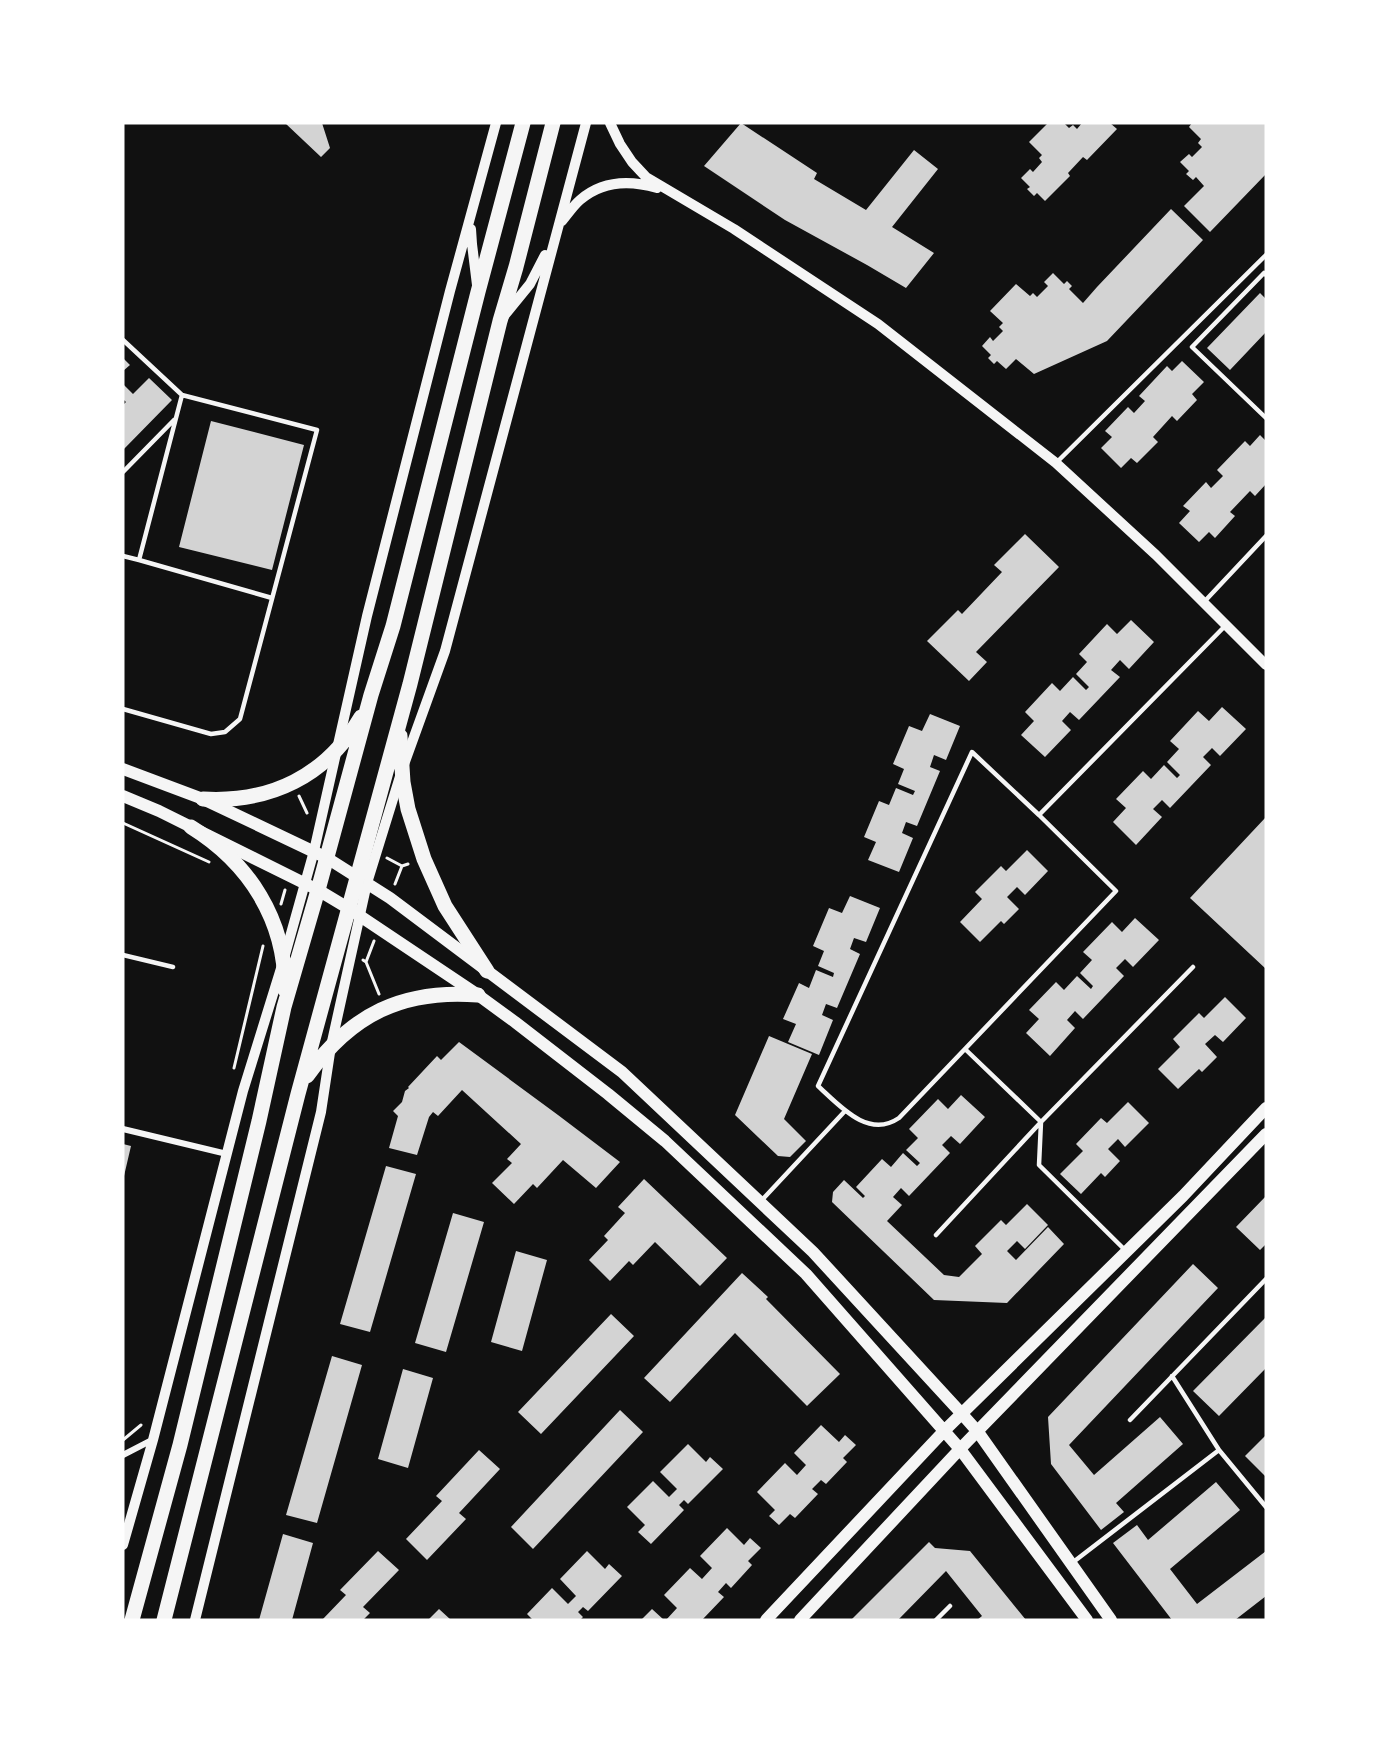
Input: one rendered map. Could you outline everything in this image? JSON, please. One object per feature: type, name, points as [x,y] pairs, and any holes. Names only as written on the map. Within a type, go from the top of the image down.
[{"type":"main road","points":[[132,1620],[180,1445],[259,1121],[312,887],[393,626],[478,292],[524,123]]},
{"type":"main road","points":[[164,1620],[298,1094],[354,912],[500,321],[553,123]]},
{"type":"main road","points":[[410,684],[400,727],[402,770],[408,809],[425,862],[445,906],[487,971]]},
{"type":"main road","points":[[203,799],[222,800],[261,795],[297,781],[338,749],[364,713],[371,695]]},
{"type":"main road","points":[[123,769],[203,799],[321,855],[390,898],[622,1072],[813,1252],[962,1414],[978,1432],[1111,1620]]},
{"type":"main road","points":[[123,796],[159,810],[312,887],[354,912],[478,995],[608,1094],[665,1141],[806,1274],[960,1449],[1087,1620]]},
{"type":"main road","points":[[191,827],[222,849],[248,876],[268,910],[283,962],[284,1007]]},
{"type":"main road","points":[[298,1094],[305,1076],[331,1046],[359,1022],[384,1009],[416,998],[437,995],[478,995]]},
{"type":"main road","points":[[766,1620],[944,1431],[1183,1196],[1266,1108]]},
{"type":"main road","points":[[800,1620],[960,1449],[1266,1134]]},
{"type":"street","points":[[321,855],[338,749],[367,616],[450,291],[496,123]]},
{"type":"street","points":[[362,880],[445,651],[586,123]]},
{"type":"street","points":[[610,123],[620,144],[646,177],[734,229],[878,324],[1056,462],[1156,555],[1266,665]]},
{"type":"street","points":[[557,226],[580,200],[601,187],[626,182],[638,183],[675,194]]},
{"type":"street","points":[[471,217],[478,292]]},
{"type":"street","points":[[500,321],[530,284],[554,240]]},
{"type":"street","points":[[123,1545],[153,1440],[243,1091],[283,962],[312,887]]},
{"type":"street","points":[[195,1620],[321,1112],[354,912]]},
{"type":"street","points":[[123,1130],[228,1154]]},
{"type":"street","points":[[123,1455],[153,1440]]},
{"type":"lane","points":[[1056,462],[1266,255]]},
{"type":"lane","points":[[1266,275],[1264,273],[1192,347],[1266,418]]},
{"type":"lane","points":[[123,340],[182,395],[317,430],[240,719],[225,732],[211,734],[123,709]]},
{"type":"lane","points":[[139,560],[182,395]]},
{"type":"lane","points":[[123,472],[176,418]]},
{"type":"lane","points":[[1204,602],[1266,536]]},
{"type":"lane","points":[[123,556],[273,598]]},
{"type":"lane","points":[[1039,815],[1226,625]]},
{"type":"lane","points":[[972,752],[1116,891],[965,1049],[900,1118],[893,1122],[870,1124],[855,1119],[818,1086],[972,752]]},
{"type":"lane","points":[[123,955],[174,967]]},
{"type":"lane","points":[[936,1235],[1041,1122],[1193,967]]},
{"type":"lane","points":[[965,1049],[1041,1122],[1039,1165],[1127,1252]]},
{"type":"lane","points":[[760,1202],[845,1111]]},
{"type":"lane","points":[[1130,1420],[1266,1279]]},
{"type":"lane","points":[[1172,1376],[1219,1450],[1266,1507]]},
{"type":"lane","points":[[1070,1565],[1219,1450]]},
{"type":"lane","points":[[936,1620],[950,1606]]},
{"type":"path","points":[[123,823],[214,864]]},
{"type":"path","points":[[233,1072],[263,948],[262,941]]},
{"type":"path","points":[[366,962],[384,1009]]},
{"type":"path","points":[[123,1440],[144,1423]]},
{"type":"building","points":[[285,123],[322,123],[330,148],[321,157]]},
{"type":"building","points":[[741,123],[817,173],[814,179],[866,210],[914,150],[938,169],[892,227],[934,253],[906,288],[785,220],[704,166]]},
{"type":"building","points":[[1048,123],[1064,123],[1069,128],[1073,125],[1077,129],[1082,123],[1110,123],[1117,129],[1087,160],[1083,157],[1068,173],[1070,176],[1045,201],[1037,193],[1034,196],[1027,189],[1030,187],[1021,178],[1030,169],[1033,172],[1042,162],[1039,158],[1042,155],[1029,142]]},
{"type":"building","points":[[1192,123],[1266,123],[1266,174],[1210,232],[1184,206],[1204,186],[1196,177],[1193,180],[1186,174],[1189,171],[1180,162],[1189,154],[1192,157],[1202,147],[1198,143],[1201,139],[1189,127]]},
{"type":"building","points":[[1171,209],[1203,240],[1107,341],[1034,374],[1016,359],[1006,369],[997,361],[994,364],[988,358],[991,355],[982,346],[990,337],[993,341],[1003,331],[999,327],[1003,323],[990,311],[1016,284],[1030,296],[1033,293],[1037,297],[1048,286],[1044,282],[1053,273],[1064,284],[1067,281],[1072,286],[1069,289],[1083,303]]},
{"type":"building","points":[[1260,293],[1266,299],[1266,332],[1230,370],[1207,348]]},
{"type":"building","points":[[123,358],[130,365],[123,371]]},
{"type":"building","points":[[1182,361],[1204,382],[1192,394],[1197,400],[1177,421],[1172,416],[1153,437],[1158,442],[1137,463],[1131,458],[1121,468],[1101,448],[1112,437],[1105,431],[1128,407],[1134,413],[1145,401],[1139,396],[1167,366],[1172,371]]},
{"type":"building","points":[[149,378],[172,400],[123,450],[123,405],[126,402],[123,399],[123,384],[133,394]]},
{"type":"building","points":[[211,421],[304,445],[272,570],[179,547]]},
{"type":"building","points":[[1260,435],[1266,441],[1266,484],[1255,496],[1250,491],[1230,512],[1235,516],[1215,538],[1209,532],[1199,542],[1179,523],[1190,511],[1183,506],[1206,482],[1211,488],[1223,476],[1217,470],[1245,441],[1250,446]]},
{"type":"building","points":[[1025,534],[1059,567],[976,652],[987,662],[969,681],[927,641],[958,610],[962,614],[1002,572],[994,565]]},
{"type":"building","points":[[1131,620],[1154,642],[1129,669],[1120,660],[1111,670],[1120,677],[1079,720],[1070,712],[1062,721],[1071,730],[1045,757],[1021,735],[1034,721],[1025,712],[1052,683],[1060,691],[1073,677],[1086,690],[1089,687],[1076,674],[1087,662],[1079,654],[1107,624],[1117,634]]},
{"type":"building","points":[[1222,707],[1246,729],[1220,756],[1212,748],[1203,757],[1211,765],[1170,808],[1162,800],[1153,809],[1162,817],[1136,845],[1113,822],[1126,808],[1116,799],[1143,771],[1151,779],[1164,765],[1177,778],[1180,775],[1167,762],[1179,749],[1170,741],[1198,711],[1209,721]]},
{"type":"building","points":[[930,714],[960,726],[946,760],[934,755],[930,767],[940,771],[917,826],[906,822],[902,833],[913,838],[899,872],[868,860],[876,842],[864,837],[879,801],[889,805],[896,788],[913,795],[915,791],[898,784],[904,769],[893,764],[909,726],[922,731]]},
{"type":"building","points":[[1266,817],[1266,969],[1190,898]]},
{"type":"building","points":[[1027,850],[1048,871],[1025,895],[1017,887],[1007,897],[1019,909],[1004,924],[1001,921],[980,942],[960,922],[982,899],[975,892],[1001,866],[1006,871]]},
{"type":"building","points":[[850,896],[880,908],[866,942],[854,938],[850,949],[860,954],[837,1008],[826,1004],[822,1015],[833,1020],[819,1055],[788,1042],[796,1024],[783,1019],[799,983],[809,988],[816,970],[833,977],[834,973],[818,966],[824,951],[813,946],[829,908],[842,913]]},
{"type":"building","points":[[1135,918],[1159,940],[1133,967],[1125,959],[1116,968],[1124,976],[1083,1019],[1075,1011],[1067,1020],[1075,1028],[1050,1056],[1026,1033],[1039,1019],[1029,1010],[1056,982],[1064,990],[1077,976],[1091,989],[1093,986],[1080,973],[1092,960],[1083,952],[1112,922],[1122,932]]},
{"type":"building","points":[[1225,997],[1246,1018],[1223,1042],[1215,1035],[1205,1044],[1217,1057],[1202,1072],[1199,1069],[1178,1089],[1158,1069],[1180,1047],[1173,1039],[1199,1013],[1204,1018]]},
{"type":"building","points":[[769,1036],[812,1054],[784,1119],[806,1141],[790,1157],[778,1156],[735,1115]]},
{"type":"building","points":[[459,1042],[620,1162],[596,1188],[563,1160],[537,1188],[533,1184],[514,1204],[492,1183],[512,1163],[507,1159],[521,1144],[462,1090],[438,1116],[433,1112],[429,1117],[417,1155],[389,1148],[398,1116],[393,1111],[402,1102],[405,1091],[437,1056],[441,1060]]},
{"type":"building","points":[[961,1095],[985,1117],[960,1144],[951,1136],[942,1145],[950,1153],[909,1196],[901,1188],[893,1197],[902,1205],[887,1221],[944,1275],[959,1277],[982,1254],[975,1246],[1001,1220],[1006,1225],[1027,1204],[1048,1225],[1025,1249],[1017,1241],[1007,1251],[1016,1260],[1048,1227],[1064,1244],[1007,1303],[934,1300],[832,1202],[833,1192],[844,1180],[863,1198],[865,1196],[856,1187],[882,1159],[891,1167],[903,1153],[917,1166],[920,1163],[906,1150],[918,1138],[909,1129],[938,1099],[948,1109]]},
{"type":"building","points":[[1128,1102],[1149,1123],[1125,1147],[1118,1139],[1108,1149],[1120,1161],[1105,1177],[1101,1173],[1081,1194],[1060,1174],[1083,1151],[1076,1144],[1101,1118],[1107,1123]]},
{"type":"building","points":[[123,1144],[131,1146],[124,1176],[123,1176]]},
{"type":"building","points":[[386,1166],[416,1174],[370,1332],[340,1324]]},
{"type":"building","points":[[644,1179],[727,1258],[700,1286],[655,1242],[633,1265],[629,1261],[610,1281],[589,1260],[608,1240],[604,1236],[625,1213],[618,1207]]},
{"type":"building","points":[[1266,1196],[1266,1244],[1260,1250],[1236,1227]]},
{"type":"building","points":[[453,1213],[484,1222],[446,1352],[415,1343]]},
{"type":"building","points":[[516,1251],[547,1260],[522,1351],[491,1342]]},
{"type":"building","points":[[1193,1264],[1218,1288],[1069,1445],[1094,1475],[1160,1417],[1183,1444],[1116,1503],[1124,1512],[1101,1530],[1051,1464],[1048,1417]]},
{"type":"building","points":[[742,1273],[768,1297],[766,1299],[840,1374],[807,1406],[735,1333],[670,1402],[644,1378]]},
{"type":"building","points":[[611,1314],[634,1336],[541,1434],[518,1412]]},
{"type":"building","points":[[1266,1317],[1266,1368],[1219,1416],[1193,1391]]},
{"type":"building","points":[[332,1356],[362,1365],[317,1523],[286,1515]]},
{"type":"building","points":[[403,1369],[433,1378],[408,1468],[378,1459]]},
{"type":"building","points":[[620,1410],[643,1432],[533,1549],[511,1527]]},
{"type":"building","points":[[821,1425],[839,1442],[845,1435],[856,1445],[843,1458],[847,1462],[826,1484],[821,1480],[812,1489],[818,1494],[795,1518],[790,1514],[779,1525],[769,1516],[775,1510],[757,1492],[785,1463],[797,1475],[806,1465],[794,1453]]},
{"type":"building","points":[[1266,1435],[1266,1477],[1245,1456]]},
{"type":"building","points":[[688,1444],[706,1462],[710,1457],[723,1469],[688,1504],[684,1500],[679,1505],[684,1510],[651,1544],[638,1532],[645,1525],[627,1507],[653,1481],[669,1497],[677,1489],[660,1472]]},
{"type":"building","points":[[479,1450],[500,1469],[459,1513],[466,1519],[427,1560],[406,1539],[442,1501],[436,1496]]},
{"type":"building","points":[[1216,1482],[1240,1510],[1170,1569],[1197,1604],[1266,1551],[1266,1596],[1235,1620],[1172,1620],[1113,1543],[1137,1525],[1148,1540]]},
{"type":"building","points":[[727,1528],[744,1545],[750,1538],[761,1548],[748,1561],[752,1565],[731,1588],[726,1583],[718,1592],[724,1597],[702,1620],[666,1620],[677,1608],[664,1595],[690,1568],[702,1579],[712,1568],[700,1556]]},
{"type":"building","points":[[283,1534],[313,1543],[292,1620],[259,1620]]},
{"type":"building","points":[[929,1542],[935,1548],[970,1551],[1026,1620],[977,1620],[982,1616],[946,1571],[898,1620],[851,1620]]},
{"type":"building","points":[[378,1551],[399,1570],[363,1607],[370,1613],[363,1620],[322,1620],[346,1595],[340,1590]]},
{"type":"building","points":[[587,1551],[605,1569],[609,1564],[622,1576],[588,1611],[583,1607],[578,1612],[583,1617],[580,1620],[533,1620],[527,1614],[552,1588],[568,1604],[576,1596],[560,1579]]},
{"type":"building","points":[[439,1609],[451,1620],[428,1620]]},
{"type":"building","points":[[652,1609],[664,1620],[641,1620]]}]
